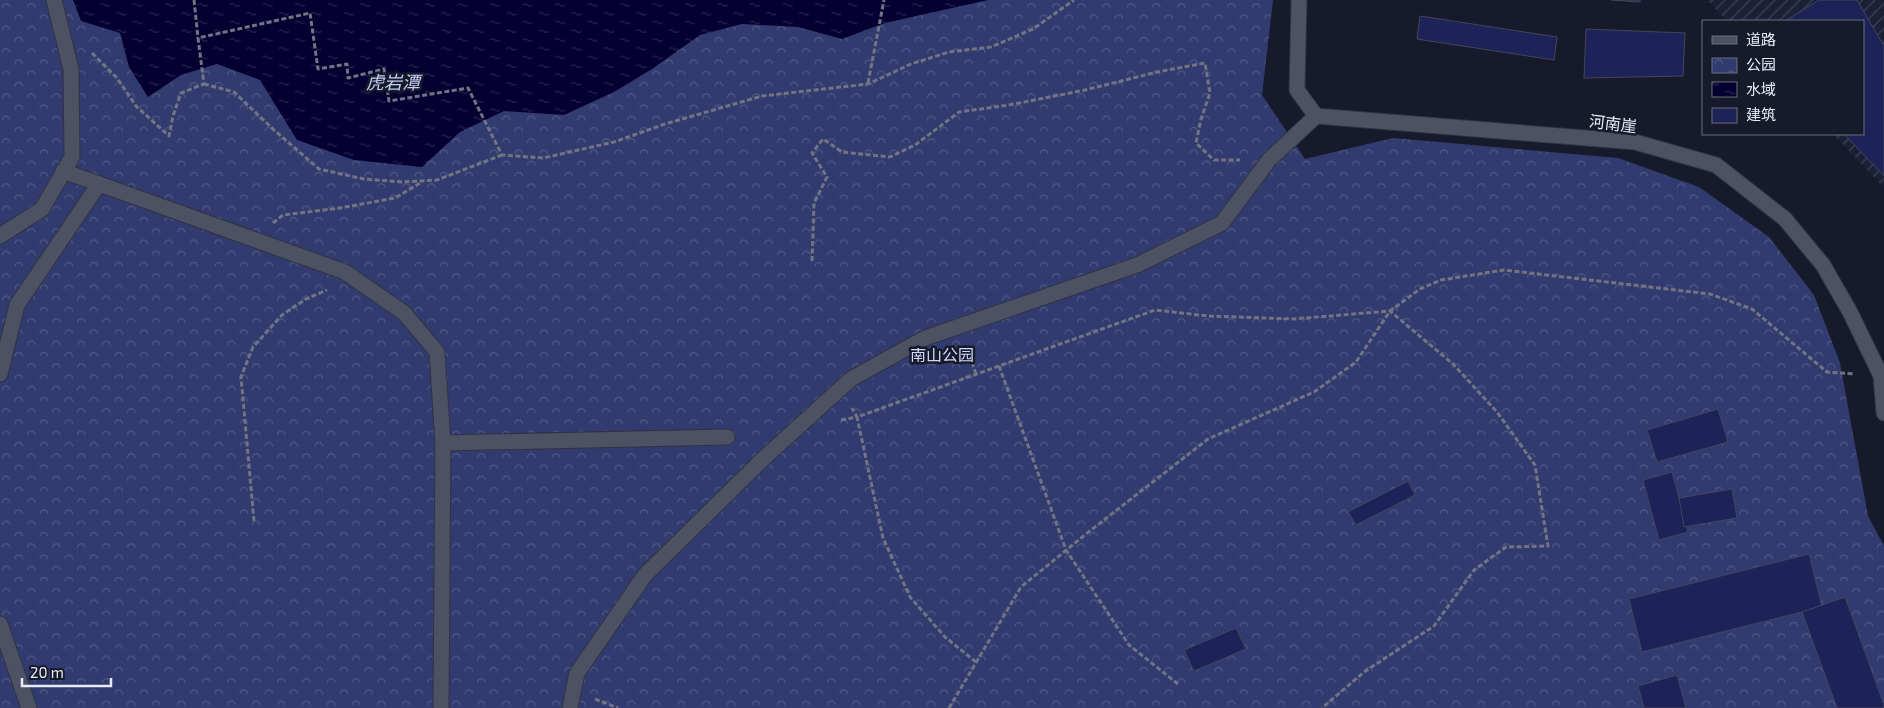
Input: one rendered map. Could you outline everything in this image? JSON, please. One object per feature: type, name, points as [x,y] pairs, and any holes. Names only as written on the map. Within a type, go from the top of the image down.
[{"type":"street","points":[[0,236],[42,209],[72,157],[72,69],[54,0]]},
{"type":"street","points":[[570,708],[577,673],[645,575],[736,486],[851,380],[926,338],[1137,265],[1222,223],[1269,160],[1316,116],[1297,90],[1299,0]]},
{"type":"street","name":"河南崖","points":[[1316,116],[1635,142],[1716,165],[1784,219],[1823,265],[1850,312],[1881,376],[1884,413]]},
{"type":"street","points":[[64,171],[345,272],[404,313],[437,352],[443,443],[440,708]]},
{"type":"street","points":[[0,374],[17,305],[99,184]]},
{"type":"street","points":[[443,443],[726,437]]},
{"type":"street","points":[[0,624],[29,708]]},
{"type":"path","points":[[194,0],[204,84]]},
{"type":"path","points":[[868,84],[884,0]]},
{"type":"path","points":[[90,49],[94,56],[117,78],[136,106],[169,136],[173,116],[182,93],[204,84],[234,92],[319,169],[364,179],[402,182],[437,180],[502,155],[543,158],[614,142],[665,124],[762,96],[868,84],[911,64],[949,52],[991,47],[1033,29],[1074,0]]},
{"type":"path","points":[[198,38],[310,13],[318,69],[347,64],[348,78],[384,69],[389,101],[468,88],[502,155]]},
{"type":"path","points":[[812,261],[814,203],[827,177],[812,153],[823,139],[842,152],[890,157],[915,145],[959,112],[1009,106],[1205,63],[1210,93],[1201,119],[1196,142],[1214,160],[1269,160]]},
{"type":"path","points":[[253,239],[283,214],[340,208],[395,198],[424,180]]},
{"type":"path","points":[[949,708],[1020,587],[1208,439],[1314,392],[1356,362],[1390,311],[1420,289],[1441,280],[1504,270],[1710,294],[1752,308],[1828,372],[1881,376]]},
{"type":"path","points":[[254,521],[241,378],[253,347],[282,316],[306,298],[331,288]]},
{"type":"path","points":[[976,662],[945,637],[910,597],[883,538],[857,417],[1155,310],[1208,316],[1293,319],[1390,311],[1453,364],[1496,412],[1535,465],[1548,546],[1506,547],[1474,570],[1434,626],[1364,672],[1322,708]]},
{"type":"path","points":[[960,326],[976,374]]},
{"type":"path","points":[[999,366],[1066,550],[1129,645],[1178,684]]},
{"type":"shaded area","points":[[1707,0],[1884,0],[1884,188],[1834,135],[1864,135],[1864,20],[1726,20]]},
{"type":"green space","name":"南山公园","points":[[0,0],[1273,0],[1262,95],[1305,159],[1393,138],[1618,158],[1699,187],[1769,237],[1814,295],[1840,363],[1868,516],[1884,546],[1884,708],[0,708]]},
{"type":"water","name":"虎岩潭","points":[[73,0],[988,0],[885,23],[842,39],[798,27],[742,24],[700,35],[652,69],[614,92],[564,115],[504,111],[460,132],[422,167],[354,160],[297,140],[260,80],[217,64],[181,75],[148,97],[129,67],[120,33],[81,21]]},
{"type":"building","points":[[1611,0],[1640,0],[1640,2]]},
{"type":"building","points":[[1819,0],[1857,0],[1884,46],[1884,176],[1845,135],[1864,135],[1864,20],[1787,20]]},
{"type":"building","points":[[1420,16],[1557,37],[1554,60],[1417,39]]},
{"type":"building","points":[[1586,29],[1685,33],[1683,76],[1584,78]]},
{"type":"building","points":[[1718,409],[1728,442],[1657,462],[1647,430]]},
{"type":"building","points":[[1672,472],[1688,532],[1659,540],[1643,480]]},
{"type":"building","points":[[1408,481],[1415,495],[1356,525],[1348,512]]},
{"type":"building","points":[[1732,489],[1737,518],[1684,527],[1679,498]]},
{"type":"building","points":[[1809,554],[1822,607],[1642,652],[1629,599]]},
{"type":"building","points":[[1845,597],[1884,708],[1837,708],[1802,612]]},
{"type":"building","points":[[1236,628],[1246,649],[1194,671],[1184,650]]},
{"type":"building","points":[[1677,675],[1686,708],[1644,708],[1638,686]]}]
